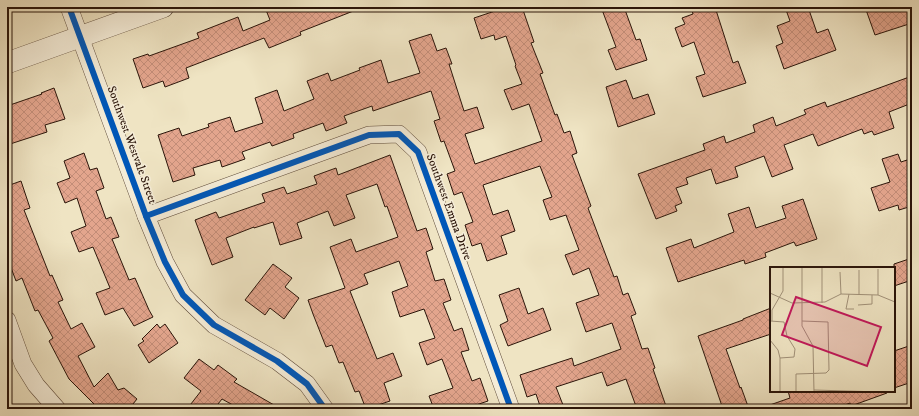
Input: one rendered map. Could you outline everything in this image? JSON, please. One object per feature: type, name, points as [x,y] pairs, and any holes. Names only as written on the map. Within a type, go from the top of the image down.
[{"type":"street","name":"Southwest Westvale Street","points":[[69,7],[164,262],[183,295],[214,325],[277,361],[307,384],[325,409]]},
{"type":"street","points":[[7,63],[163,7]]},
{"type":"street","name":"Southwest Emma Drive","points":[[146,216],[369,135],[399,134],[418,152],[511,409]]},
{"type":"street","points":[[7,320],[23,364],[36,385],[57,409]]},
{"type":"building","points":[[273,7],[361,8],[300,32],[301,35],[269,48],[264,38],[186,68],[189,78],[165,87],[163,81],[143,88],[133,59],[148,54],[149,56],[199,38],[197,33],[238,17],[243,31],[270,20],[266,10]]},
{"type":"building","points":[[507,7],[522,7],[534,42],[531,43],[543,73],[540,74],[555,115],[557,114],[564,133],[570,131],[577,153],[572,155],[591,206],[588,208],[614,277],[617,276],[623,295],[628,293],[636,314],[631,316],[642,349],[648,348],[655,368],[653,369],[667,409],[637,409],[626,379],[607,386],[602,372],[556,387],[563,405],[551,409],[541,409],[536,394],[527,397],[520,375],[572,358],[574,366],[621,349],[612,323],[586,332],[576,303],[599,295],[589,268],[573,275],[565,255],[579,250],[566,215],[550,220],[543,200],[552,197],[540,166],[483,185],[493,215],[508,210],[515,231],[501,236],[507,254],[487,261],[481,243],[472,246],[465,225],[473,222],[462,192],[454,195],[447,174],[455,171],[444,141],[441,142],[434,121],[440,119],[431,91],[373,111],[372,106],[344,116],[347,123],[326,131],[323,123],[293,134],[294,138],[272,146],[270,142],[242,152],[245,159],[222,167],[220,160],[193,168],[195,175],[173,182],[158,135],[179,128],[182,136],[209,127],[208,124],[230,117],[235,132],[263,123],[255,98],[277,90],[284,111],[314,99],[307,81],[328,73],[331,81],[381,60],[388,83],[420,73],[409,41],[431,34],[437,51],[446,48],[452,64],[449,64],[464,111],[477,107],[484,128],[465,134],[475,164],[542,141],[529,104],[512,110],[504,90],[522,84],[506,36],[495,40],[494,35],[481,39],[474,18]]},
{"type":"building","points":[[601,7],[624,7],[636,40],[640,39],[647,60],[616,70],[608,50],[616,47]]},
{"type":"building","points":[[691,7],[715,7],[733,63],[738,61],[746,83],[703,97],[696,77],[705,74],[694,42],[682,47],[675,28],[685,24],[682,18],[693,14]]},
{"type":"building","points":[[785,7],[808,7],[817,33],[828,29],[836,50],[784,69],[776,46],[783,43],[777,26],[790,21]]},
{"type":"building","points":[[865,7],[912,7],[912,23],[875,35]]},
{"type":"building","points":[[912,76],[912,103],[889,112],[894,128],[874,135],[872,131],[864,134],[862,129],[818,146],[813,134],[784,145],[793,169],[772,177],[764,156],[735,167],[738,177],[716,184],[711,169],[686,178],[688,184],[676,188],[682,203],[675,206],[677,211],[656,219],[638,174],[705,150],[703,144],[724,136],[726,143],[755,132],[753,125],[773,117],[776,126],[806,114],[804,110],[825,102],[827,107]]},
{"type":"building","points":[[626,80],[633,99],[648,94],[655,114],[618,127],[606,87]]},
{"type":"building","points":[[54,88],[65,119],[45,125],[47,132],[7,145],[7,106],[42,94],[41,93]]},
{"type":"building","points":[[84,153],[90,170],[97,168],[104,188],[96,191],[106,219],[111,217],[119,237],[112,239],[129,280],[135,278],[153,317],[134,326],[123,308],[105,315],[96,293],[110,288],[93,247],[79,252],[71,232],[86,226],[77,198],[65,203],[57,183],[70,178],[64,161]]},
{"type":"building","points":[[898,154],[901,162],[907,160],[912,175],[912,206],[899,210],[898,205],[879,211],[871,188],[890,182],[882,159]]},
{"type":"building","points":[[390,155],[417,231],[426,228],[433,249],[426,252],[435,281],[444,279],[451,300],[443,303],[454,331],[462,328],[469,350],[461,352],[472,381],[480,378],[488,401],[464,409],[434,409],[429,396],[453,388],[442,359],[427,365],[419,343],[435,338],[424,309],[400,317],[392,292],[408,286],[399,261],[364,274],[368,284],[350,291],[377,359],[393,353],[402,376],[384,383],[390,401],[366,409],[359,391],[355,392],[343,362],[339,363],[332,345],[326,347],[308,300],[345,288],[330,247],[351,239],[356,252],[398,237],[377,184],[346,195],[355,218],[334,226],[328,211],[297,223],[302,238],[280,245],[273,222],[254,227],[226,238],[233,257],[212,265],[195,220],[216,212],[219,218],[265,202],[262,194],[284,187],[287,194],[317,184],[314,176],[336,168],[338,175]]},
{"type":"building","points":[[21,181],[30,208],[24,210],[50,276],[52,275],[63,300],[58,302],[71,329],[82,323],[95,347],[78,356],[94,387],[108,373],[118,390],[124,388],[137,399],[129,409],[99,409],[69,379],[49,341],[53,338],[38,310],[35,311],[22,278],[16,281],[7,257],[7,186]]},
{"type":"building","points":[[803,199],[817,239],[796,246],[794,242],[765,253],[766,257],[745,264],[744,260],[678,282],[666,248],[691,239],[694,248],[734,232],[728,214],[749,207],[756,228],[786,218],[782,206]]},
{"type":"building","points":[[912,258],[912,280],[895,286],[894,264]]},
{"type":"building","points":[[273,264],[292,278],[285,287],[299,298],[284,319],[270,308],[265,315],[245,300]]},
{"type":"building","points":[[519,288],[528,314],[543,308],[551,330],[508,346],[500,325],[508,321],[499,295]]},
{"type":"building","points":[[770,308],[770,334],[726,349],[749,409],[723,409],[698,336]]},
{"type":"building","points":[[157,324],[160,328],[165,324],[178,343],[149,363],[138,345],[144,341],[142,339]]},
{"type":"building","points":[[912,345],[912,382],[895,388],[895,351]]},
{"type":"building","points":[[199,359],[214,370],[218,365],[237,379],[234,382],[281,409],[240,409],[222,399],[214,409],[187,409],[201,391],[184,378]]},
{"type":"building","points":[[788,392],[887,392],[851,406],[850,403],[834,409],[764,409],[764,407],[790,398]]},
{"type":"cycle path","points":[[69,7],[146,216],[165,262],[183,295],[214,325],[277,361],[307,384],[325,409]]},
{"type":"cycle path","points":[[146,216],[369,135],[399,134],[418,152],[511,409]]}]
